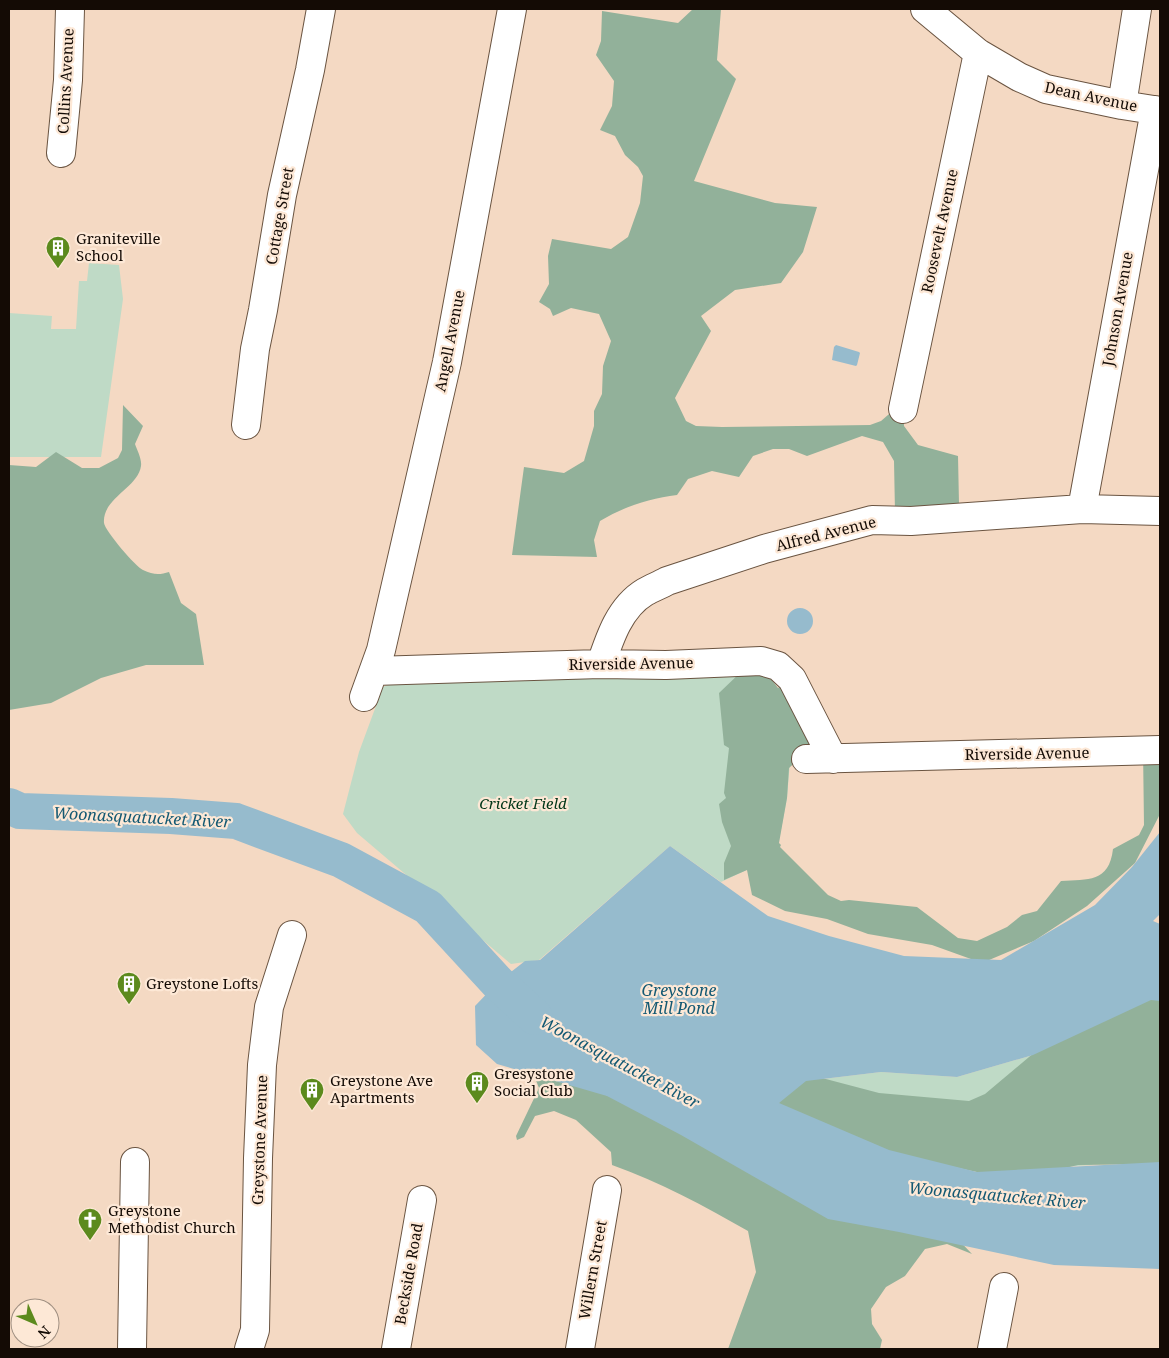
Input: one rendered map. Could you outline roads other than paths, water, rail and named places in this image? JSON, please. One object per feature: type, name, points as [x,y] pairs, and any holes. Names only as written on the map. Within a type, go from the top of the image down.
[{"type":"street","name":"Collins Avenue","points":[[62,153],[68,80],[70,9]]},
{"type":"street","name":"Cottage Street","points":[[246,425],[255,349],[282,195],[310,70],[321,9]]},
{"type":"street","name":"Angell Avenue","points":[[374,671],[381,650],[447,362],[512,9]]},
{"type":"street","name":"Dean Avenue","points":[[925,9],[978,53],[1046,90],[1158,110]]},
{"type":"street","points":[[1122,105],[1137,9]]},
{"type":"street","name":"Roosevelt Avenue","points":[[903,409],[978,53]]},
{"type":"street","name":"Johnson Avenue","points":[[1082,509],[1158,110]]},
{"type":"street","name":"Alfred Avenue","points":[[601,664],[618,620],[644,592],[667,582],[764,549],[872,520],[911,521],[1082,509],[1160,512]]},
{"type":"street","name":"Riverside Avenue","points":[[374,671],[601,664],[666,665],[761,661],[778,666],[792,680],[833,759]]},
{"type":"street","points":[[364,697],[374,671]]},
{"type":"street","name":"Riverside Avenue","points":[[806,759],[1160,750]]},
{"type":"street","name":"Greystone Avenue","points":[[249,1349],[255,1330],[258,1158],[262,1065],[269,1007],[292,934]]},
{"type":"street","points":[[132,1349],[135,1162]]},
{"type":"street","name":"Willern Street","points":[[580,1349],[608,1190]]},
{"type":"street","name":"Beckside Road","points":[[396,1349],[422,1200]]},
{"type":"street","points":[[992,1349],[1004,1287]]},
{"type":"water","points":[[836,345],[860,353],[856,366],[832,360]]},
{"type":"water","points":[[800,608],[809,612],[813,621],[809,630],[800,634],[791,630],[787,621],[791,612]]},
{"type":"water","name":"Greystone Mill Pond","points":[[1160,832],[1160,914],[1153,921],[1160,924],[1160,1001],[1151,1000],[1033,1055],[957,1077],[881,1072],[806,1081],[779,1103],[889,1150],[977,1172],[1160,1162],[1160,1269],[1054,1265],[828,1219],[681,1135],[607,1096],[497,1064],[476,1045],[475,1006],[498,982],[525,961],[540,960],[670,846],[768,916],[829,936],[904,956],[1001,960],[1095,905],[1132,867]]},
{"type":"waterway","name":"Woonasquatucket River","points":[[9,806],[20,811],[171,816],[236,821],[341,860],[428,907],[498,983],[535,1017]]},
{"type":"place","name":"Graniteville School","points":[[58,269]]},
{"type":"place","name":"Greystone Lofts","points":[[129,1005]]},
{"type":"place","name":"Gresystone Social Club","points":[[477,1104]]},
{"type":"place","name":"Greystone Ave Apartments","points":[[312,1111]]},
{"type":"place","name":"Greystone Methodist Church","points":[[90,1241]]},
{"type":"park label","name":"Cricket Field","points":[[523,804]]}]
